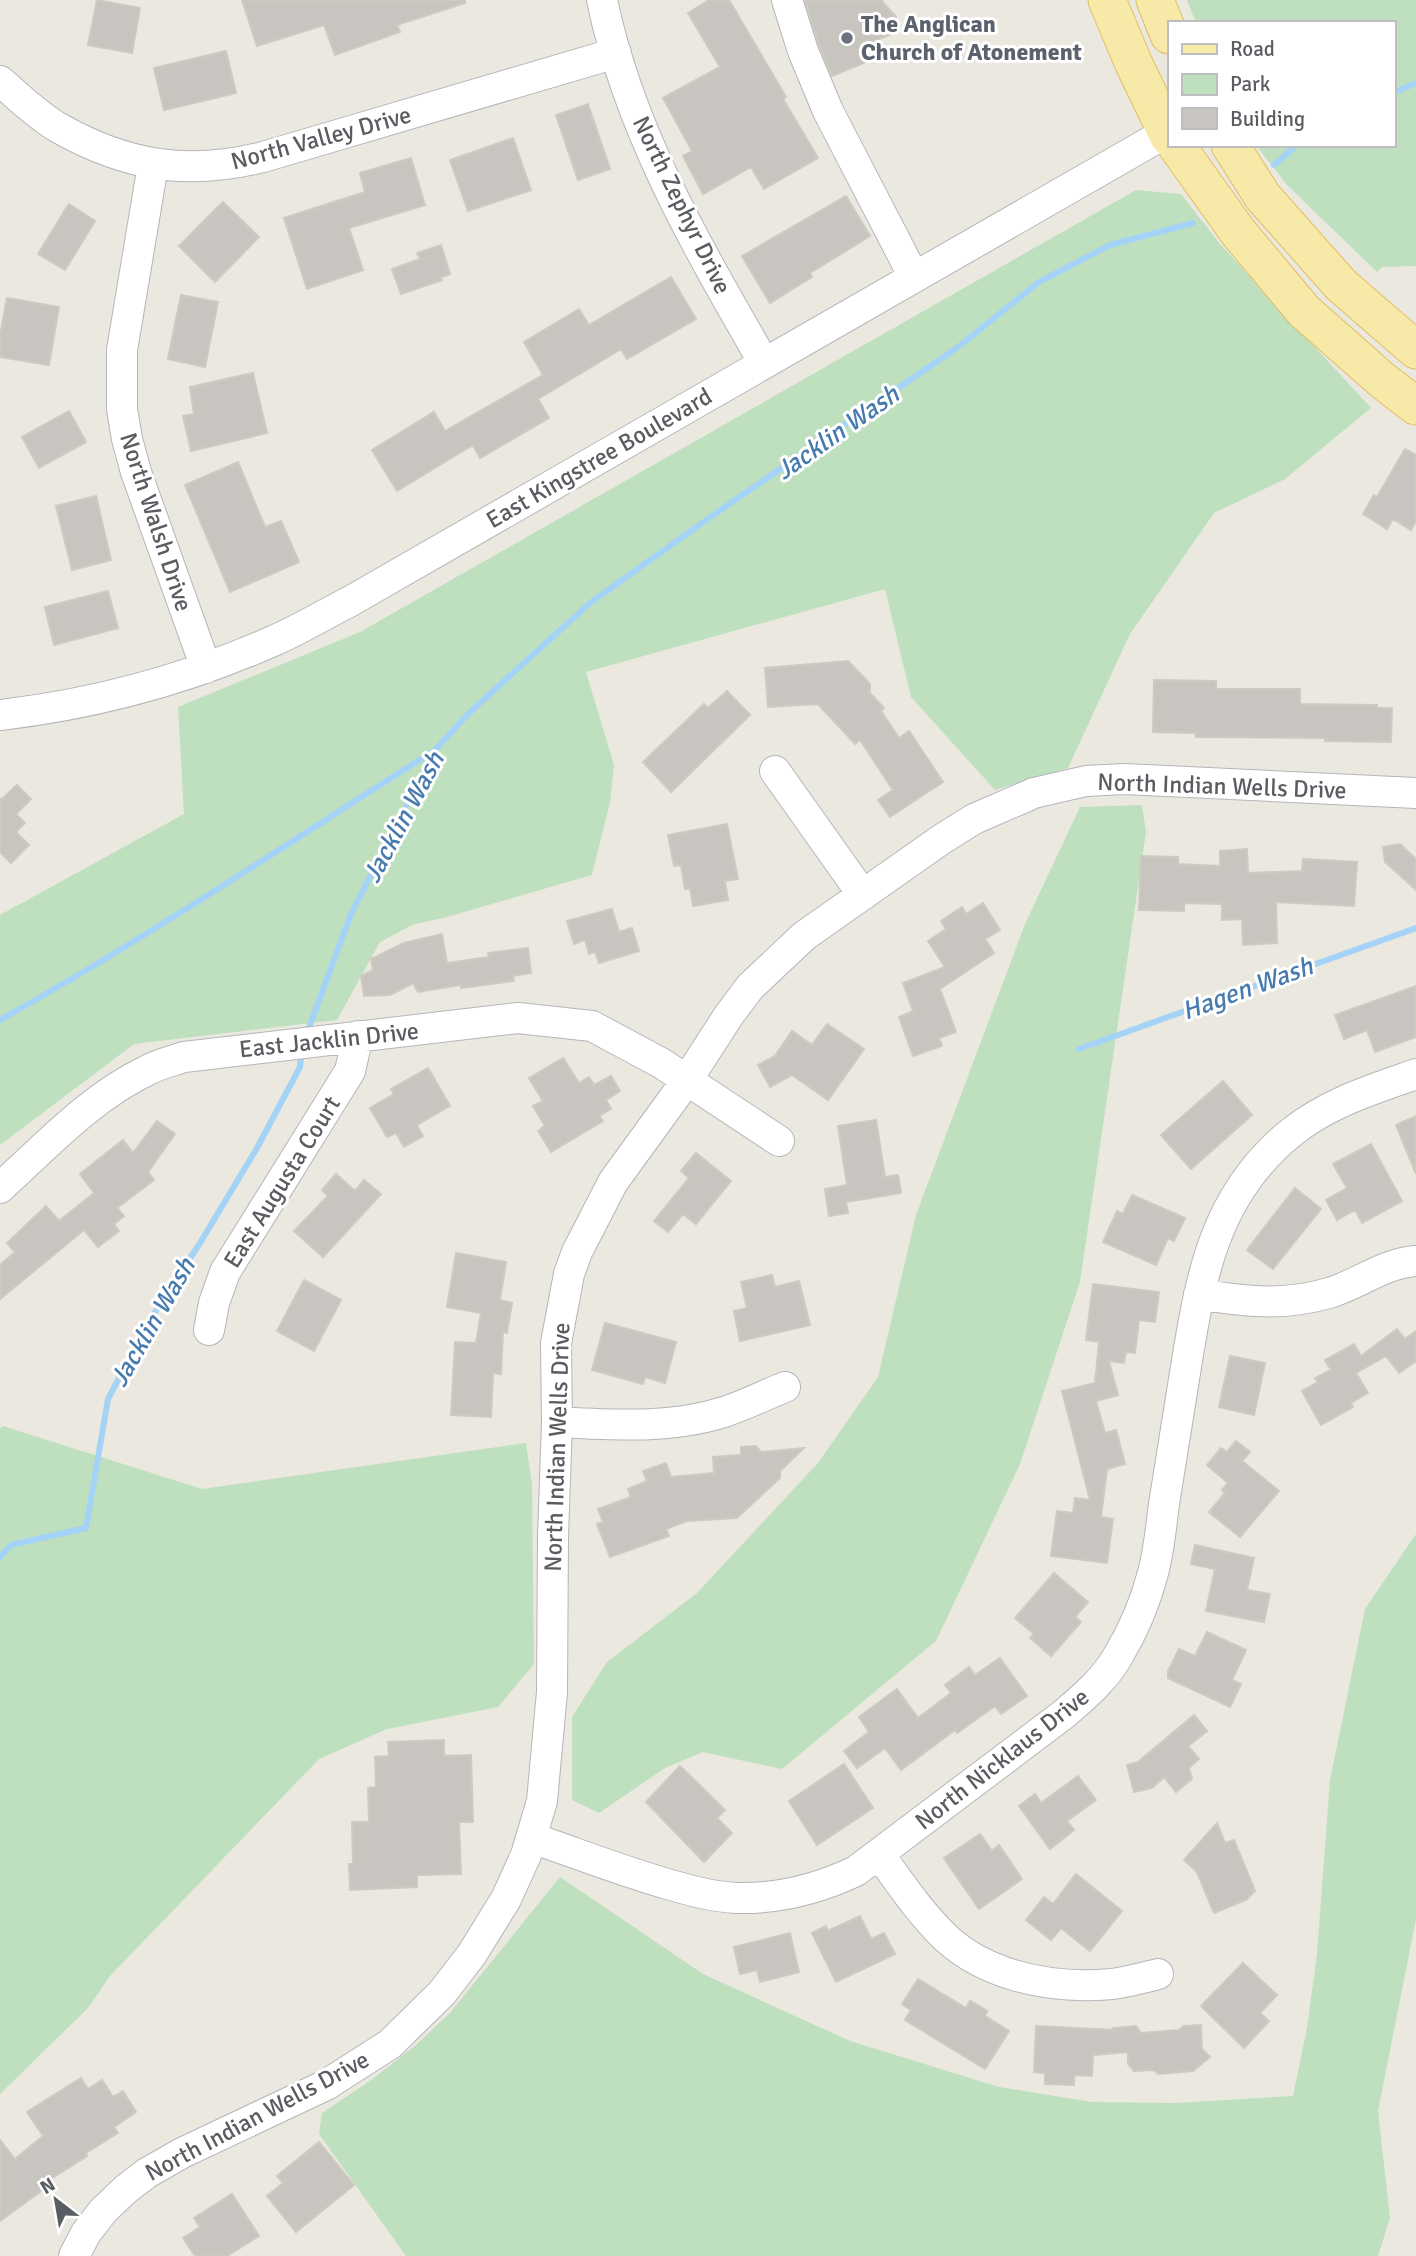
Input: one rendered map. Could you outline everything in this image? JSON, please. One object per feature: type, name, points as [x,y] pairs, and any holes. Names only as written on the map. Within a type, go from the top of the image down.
[{"type":"main road","points":[[1107,0],[1168,132]]},
{"type":"main road","points":[[1155,0],[1168,32]]},
{"type":"main road","points":[[1178,147],[1238,232],[1304,310],[1382,380],[1416,406]]},
{"type":"main road","points":[[1231,147],[1263,197],[1341,285],[1416,350]]},
{"type":"street","name":"North Zephyr Drive","points":[[602,0],[640,125],[671,196],[764,363]]},
{"type":"street","points":[[787,0],[803,51],[828,111],[915,278]]},
{"type":"street","name":"North Valley Drive","points":[[0,81],[58,128],[110,151],[153,165],[215,166],[244,162],[616,53]]},
{"type":"street","name":"East Kingstree Boulevard","points":[[0,715],[121,695],[206,668],[276,640],[349,602],[764,363],[1168,137]]},
{"type":"street","name":"North Walsh Drive","points":[[153,165],[122,350],[122,410],[136,472],[206,668]]},
{"type":"street","points":[[775,771],[863,894]]},
{"type":"street","name":"North Indian Wells Drive","points":[[74,2256],[86,2233],[103,2211],[125,2189],[147,2173],[182,2153],[326,2085],[390,2044],[442,1993],[472,1954],[506,1899],[532,1838],[542,1801],[551,1705],[556,1343],[564,1296],[577,1252],[613,1182],[750,987],[804,936],[942,839],[974,819],[1034,793],[1069,784],[1124,779],[1416,793]]},
{"type":"street","name":"East Jacklin Drive","points":[[0,1188],[88,1109],[120,1085],[149,1069],[184,1058],[518,1018],[592,1026],[661,1063],[779,1141]]},
{"type":"street","name":"East Augusta Court","points":[[209,1330],[214,1303],[225,1272],[350,1071],[358,1037]]},
{"type":"street","name":"North Nicklaus Drive","points":[[532,1838],[706,1895],[736,1898],[802,1892],[856,1871],[1065,1714],[1090,1692],[1118,1657],[1136,1619],[1153,1572],[1195,1312],[1209,1251],[1234,1198],[1273,1148],[1294,1131],[1333,1106],[1416,1074]]},
{"type":"street","points":[[1199,1294],[1265,1303],[1294,1301],[1331,1293],[1401,1262],[1416,1261]]},
{"type":"street","points":[[557,1422],[661,1424],[683,1421],[725,1412],[785,1387]]},
{"type":"street","points":[[879,1854],[923,1913],[947,1939],[975,1959],[998,1970],[1048,1982],[1094,1986],[1158,1974]]},
{"type":"green space","points":[[1187,0],[1416,0],[1416,266],[1382,267],[1377,272],[1287,185],[1258,147],[1395,147],[1395,21],[1195,21]]},
{"type":"green space","points":[[1136,190],[1181,194],[1220,244],[1371,408],[1285,479],[1214,513],[1130,634],[1068,768],[995,790],[911,697],[885,589],[586,672],[614,765],[610,802],[592,875],[412,925],[380,942],[337,1020],[134,1044],[0,1145],[0,915],[184,814],[178,707],[360,632]]},
{"type":"green space","points":[[1142,805],[1146,832],[1080,1282],[1020,1464],[936,1641],[782,1769],[703,1752],[665,1768],[599,1813],[572,1800],[572,1717],[607,1662],[697,1593],[818,1463],[878,1377],[916,1215],[1025,924],[1080,807]]},
{"type":"green space","points":[[3,1426],[202,1489],[526,1443],[532,1484],[534,1664],[498,1707],[387,1729],[319,1759],[110,1976],[88,2008],[0,2094],[0,1429]]},
{"type":"green space","points":[[1416,1534],[1416,1919],[1378,2111],[1390,2218],[1378,2256],[406,2256],[319,2134],[322,2113],[374,2078],[417,2044],[450,2013],[560,1877],[703,1974],[850,2041],[999,2087],[1092,2102],[1175,2103],[1293,2096],[1307,2028],[1317,1954],[1330,1780],[1365,1609]]},
{"type":"building","points":[[97,0],[140,8],[132,53],[88,45]]},
{"type":"building","points":[[242,0],[465,0],[465,3],[397,25],[400,32],[335,55],[324,25],[257,46]]},
{"type":"building","points":[[709,0],[729,0],[818,158],[764,189],[751,167],[703,194],[683,156],[692,151],[663,98],[720,67],[688,13]]},
{"type":"building","name":"The Anglican Church of Atonement","points":[[805,0],[881,0],[896,17],[896,32],[877,40],[883,55],[832,76]]},
{"type":"building","points":[[226,51],[236,93],[164,110],[154,68]]},
{"type":"building","points":[[588,104],[610,169],[578,180],[556,115]]},
{"type":"building","points":[[513,138],[531,190],[468,211],[450,160]]},
{"type":"building","points":[[411,158],[425,205],[349,228],[363,270],[307,289],[284,218],[365,192],[360,173]]},
{"type":"building","points":[[846,196],[870,236],[810,273],[812,277],[770,303],[742,256]]},
{"type":"building","points":[[223,202],[259,237],[215,282],[179,246]]},
{"type":"building","points":[[69,204],[95,221],[65,270],[38,254]]},
{"type":"building","points":[[441,245],[450,274],[441,277],[442,280],[401,294],[392,269],[420,259],[417,253]]},
{"type":"building","points":[[671,277],[696,319],[627,359],[621,349],[538,399],[549,418],[480,458],[473,445],[397,491],[372,450],[434,412],[445,431],[543,375],[524,342],[579,309],[589,325]]},
{"type":"building","points":[[181,295],[218,302],[205,367],[168,359]]},
{"type":"building","points":[[7,298],[59,307],[49,365],[0,357],[0,336]]},
{"type":"building","points":[[253,373],[267,433],[191,451],[183,416],[194,414],[190,387]]},
{"type":"building","points":[[69,411],[86,442],[39,468],[22,437]]},
{"type":"building","points":[[1405,449],[1416,455],[1416,521],[1411,530],[1393,519],[1387,529],[1363,514],[1374,495],[1377,497]]},
{"type":"building","points":[[238,462],[265,527],[281,521],[299,562],[230,592],[185,485]]},
{"type":"building","points":[[96,496],[111,560],[72,570],[56,506]]},
{"type":"building","points":[[108,591],[118,628],[54,645],[45,607]]},
{"type":"building","points":[[848,661],[870,684],[870,693],[884,708],[881,711],[899,738],[909,731],[943,782],[890,817],[878,800],[893,790],[860,740],[855,744],[818,704],[768,707],[765,668]]},
{"type":"building","points":[[1154,680],[1216,681],[1216,689],[1300,689],[1300,704],[1377,705],[1377,708],[1392,708],[1391,742],[1325,741],[1325,738],[1196,737],[1196,733],[1153,732]]},
{"type":"building","points":[[727,691],[750,715],[671,792],[643,762],[704,704],[708,708]]},
{"type":"building","points":[[17,785],[31,799],[16,814],[25,823],[16,832],[29,845],[11,863],[0,852],[0,798],[1,800]]},
{"type":"building","points":[[727,824],[738,879],[725,881],[728,900],[693,906],[690,888],[685,889],[681,865],[674,866],[668,835]]},
{"type":"building","points":[[1400,844],[1416,859],[1416,890],[1385,862],[1383,847]]},
{"type":"building","points":[[1247,849],[1248,873],[1302,871],[1303,859],[1357,862],[1354,906],[1276,902],[1277,943],[1243,945],[1242,919],[1222,920],[1222,904],[1184,903],[1184,911],[1139,910],[1141,856],[1178,857],[1178,864],[1220,866],[1220,851]]},
{"type":"building","points":[[983,903],[1000,930],[985,939],[994,953],[940,989],[956,1032],[939,1038],[942,1046],[913,1056],[899,1017],[913,1011],[903,983],[945,967],[928,941],[946,929],[941,921],[962,907],[966,914]]},
{"type":"building","points":[[612,909],[619,932],[632,928],[639,951],[599,963],[595,952],[589,954],[585,940],[574,944],[567,921]]},
{"type":"building","points":[[442,934],[447,963],[489,957],[488,953],[528,948],[531,973],[513,976],[514,981],[418,992],[413,983],[390,995],[364,996],[361,976],[373,970],[371,959],[404,943]]},
{"type":"building","points":[[1416,986],[1416,1037],[1375,1052],[1367,1030],[1344,1039],[1335,1015]]},
{"type":"building","points":[[827,1024],[864,1049],[828,1100],[792,1075],[770,1087],[758,1065],[775,1056],[792,1031],[812,1045]]},
{"type":"building","points":[[563,1058],[579,1083],[589,1077],[594,1085],[611,1076],[620,1091],[606,1100],[611,1109],[599,1116],[603,1121],[551,1152],[538,1131],[545,1126],[533,1106],[543,1101],[529,1078]]},
{"type":"building","points":[[428,1068],[450,1106],[417,1125],[423,1136],[404,1147],[396,1133],[387,1137],[370,1108],[394,1094],[391,1089]]},
{"type":"building","points":[[1223,1081],[1252,1115],[1191,1169],[1161,1135]]},
{"type":"building","points":[[1416,1116],[1416,1174],[1396,1125]]},
{"type":"building","points":[[876,1120],[885,1177],[898,1175],[901,1193],[846,1202],[848,1213],[829,1216],[825,1189],[847,1185],[838,1126]]},
{"type":"building","points":[[157,1121],[175,1134],[148,1172],[154,1180],[117,1208],[124,1216],[114,1224],[119,1231],[98,1247],[84,1230],[0,1299],[0,1265],[15,1252],[7,1243],[46,1206],[59,1221],[94,1193],[80,1174],[123,1140],[133,1153]]},
{"type":"building","points":[[1371,1144],[1402,1201],[1362,1223],[1355,1210],[1337,1220],[1326,1200],[1347,1188],[1333,1164]]},
{"type":"building","points":[[696,1153],[731,1181],[696,1224],[683,1214],[668,1232],[654,1221],[689,1178],[681,1171]]},
{"type":"building","points":[[336,1174],[355,1191],[364,1180],[381,1194],[323,1257],[294,1231],[328,1196],[322,1190]]},
{"type":"building","points":[[1295,1188],[1321,1209],[1273,1269],[1247,1250]]},
{"type":"building","points":[[1132,1195],[1185,1218],[1174,1241],[1168,1238],[1156,1265],[1103,1242],[1117,1211],[1123,1214]]},
{"type":"building","points":[[456,1253],[506,1262],[500,1300],[512,1303],[507,1333],[503,1332],[501,1374],[493,1373],[491,1417],[451,1415],[455,1342],[476,1343],[481,1313],[447,1307]]},
{"type":"building","points":[[772,1275],[775,1287],[799,1281],[810,1325],[740,1341],[734,1311],[747,1308],[741,1282]]},
{"type":"building","points":[[304,1280],[341,1300],[314,1351],[277,1331]]},
{"type":"building","points":[[1093,1284],[1159,1292],[1155,1322],[1139,1320],[1135,1353],[1126,1352],[1124,1363],[1109,1361],[1118,1395],[1096,1401],[1105,1433],[1116,1430],[1125,1464],[1107,1469],[1101,1517],[1113,1519],[1107,1563],[1051,1556],[1057,1511],[1073,1513],[1075,1498],[1090,1500],[1062,1391],[1095,1383],[1099,1342],[1086,1340]]},
{"type":"building","points":[[605,1323],[676,1342],[665,1383],[645,1377],[643,1384],[592,1370]]},
{"type":"building","points":[[1397,1329],[1405,1339],[1416,1331],[1416,1361],[1399,1373],[1386,1356],[1356,1373],[1368,1393],[1351,1403],[1353,1407],[1321,1425],[1302,1391],[1318,1382],[1315,1378],[1331,1370],[1325,1360],[1354,1344],[1361,1356]]},
{"type":"building","points":[[1230,1356],[1265,1363],[1254,1415],[1219,1407]]},
{"type":"building","points":[[1236,1441],[1250,1452],[1242,1461],[1279,1491],[1240,1537],[1209,1512],[1225,1493],[1222,1490],[1228,1483],[1207,1465],[1221,1448],[1227,1452]]},
{"type":"building","points":[[756,1446],[761,1452],[804,1448],[780,1471],[780,1478],[737,1518],[687,1521],[666,1529],[669,1536],[610,1557],[597,1524],[603,1522],[598,1509],[631,1497],[628,1489],[647,1481],[643,1471],[666,1463],[671,1477],[714,1473],[713,1457],[741,1455],[741,1447]]},
{"type":"building","points":[[1195,1545],[1254,1558],[1247,1590],[1270,1594],[1264,1622],[1206,1611],[1215,1569],[1191,1564]]},
{"type":"building","points":[[1054,1573],[1088,1602],[1075,1617],[1081,1622],[1051,1656],[1030,1638],[1034,1634],[1015,1618]]},
{"type":"building","points":[[1207,1632],[1246,1650],[1232,1680],[1241,1684],[1230,1707],[1168,1678],[1168,1671],[1179,1649],[1195,1656]]},
{"type":"building","points":[[1000,1658],[1027,1696],[1001,1714],[995,1706],[957,1733],[955,1730],[901,1770],[885,1748],[857,1768],[844,1751],[869,1732],[859,1717],[897,1689],[918,1718],[951,1693],[945,1685],[969,1667],[975,1675]]},
{"type":"building","points":[[1194,1715],[1207,1731],[1188,1746],[1199,1759],[1189,1768],[1192,1779],[1176,1792],[1164,1777],[1152,1788],[1134,1792],[1127,1765],[1138,1762]]},
{"type":"building","points":[[444,1740],[444,1756],[471,1755],[473,1822],[459,1822],[461,1874],[417,1875],[417,1887],[350,1890],[349,1864],[353,1864],[352,1822],[369,1822],[368,1788],[376,1787],[375,1757],[389,1756],[388,1742]]},
{"type":"building","points":[[844,1764],[873,1808],[817,1845],[789,1801]]},
{"type":"building","points":[[680,1766],[725,1810],[717,1818],[732,1833],[704,1862],[646,1802]]},
{"type":"building","points":[[1078,1776],[1096,1800],[1067,1821],[1074,1830],[1050,1849],[1019,1806],[1035,1794],[1041,1803]]},
{"type":"building","points":[[1217,1823],[1225,1843],[1234,1840],[1255,1891],[1246,1900],[1214,1913],[1197,1872],[1184,1860]]},
{"type":"building","points":[[980,1834],[992,1851],[999,1845],[1022,1879],[979,1909],[944,1858]]},
{"type":"building","points":[[1076,1874],[1122,1911],[1090,1951],[1061,1928],[1051,1940],[1026,1920],[1044,1897],[1053,1904]]},
{"type":"building","points":[[860,1916],[871,1939],[884,1933],[895,1954],[836,1982],[812,1933],[826,1926],[828,1931]]},
{"type":"building","points":[[790,1933],[799,1972],[760,1982],[757,1970],[740,1974],[734,1947]]},
{"type":"building","points":[[1243,1963],[1277,1995],[1260,2013],[1269,2021],[1244,2048],[1201,2006]]},
{"type":"building","points":[[918,1979],[966,2008],[970,2001],[987,2011],[985,2016],[1009,2031],[985,2069],[905,2020],[911,2010],[902,2004]]},
{"type":"building","points":[[1201,2025],[1202,2049],[1210,2057],[1193,2071],[1158,2074],[1154,2070],[1134,2071],[1128,2064],[1128,2052],[1093,2055],[1092,2076],[1074,2075],[1074,2085],[1045,2084],[1045,2073],[1034,2072],[1036,2026],[1114,2030],[1113,2028],[1136,2026],[1141,2033]]},
{"type":"building","points":[[81,2078],[88,2089],[102,2080],[113,2097],[123,2091],[136,2112],[114,2127],[118,2133],[41,2185],[44,2189],[0,2221],[0,2140],[15,2159],[43,2136],[27,2112]]},
{"type":"building","points":[[319,2142],[354,2185],[296,2232],[267,2196],[283,2183],[277,2176]]},
{"type":"building","points":[[232,2194],[259,2236],[227,2256],[195,2256],[183,2238],[200,2227],[194,2218]]},
{"type":"waterway","name":"Jacklin Wash","points":[[1395,92],[1416,83]]},
{"type":"waterway","name":"Jacklin Wash","points":[[1274,165],[1295,147]]},
{"type":"waterway","name":"Jacklin Wash","points":[[307,1033],[351,914],[435,750],[468,714],[590,603],[958,347],[1039,282],[1110,245],[1193,223]]},
{"type":"waterway","points":[[0,1020],[165,922],[435,750]]},
{"type":"waterway","name":"Hagen Wash","points":[[1079,1049],[1416,928]]},
{"type":"waterway","name":"Jacklin Wash","points":[[0,1557],[11,1545],[86,1528],[108,1399],[148,1323],[257,1148],[300,1067],[302,1050]]},
{"type":"place","name":"The Anglican Church of Atonement","points":[[847,38]]}]
